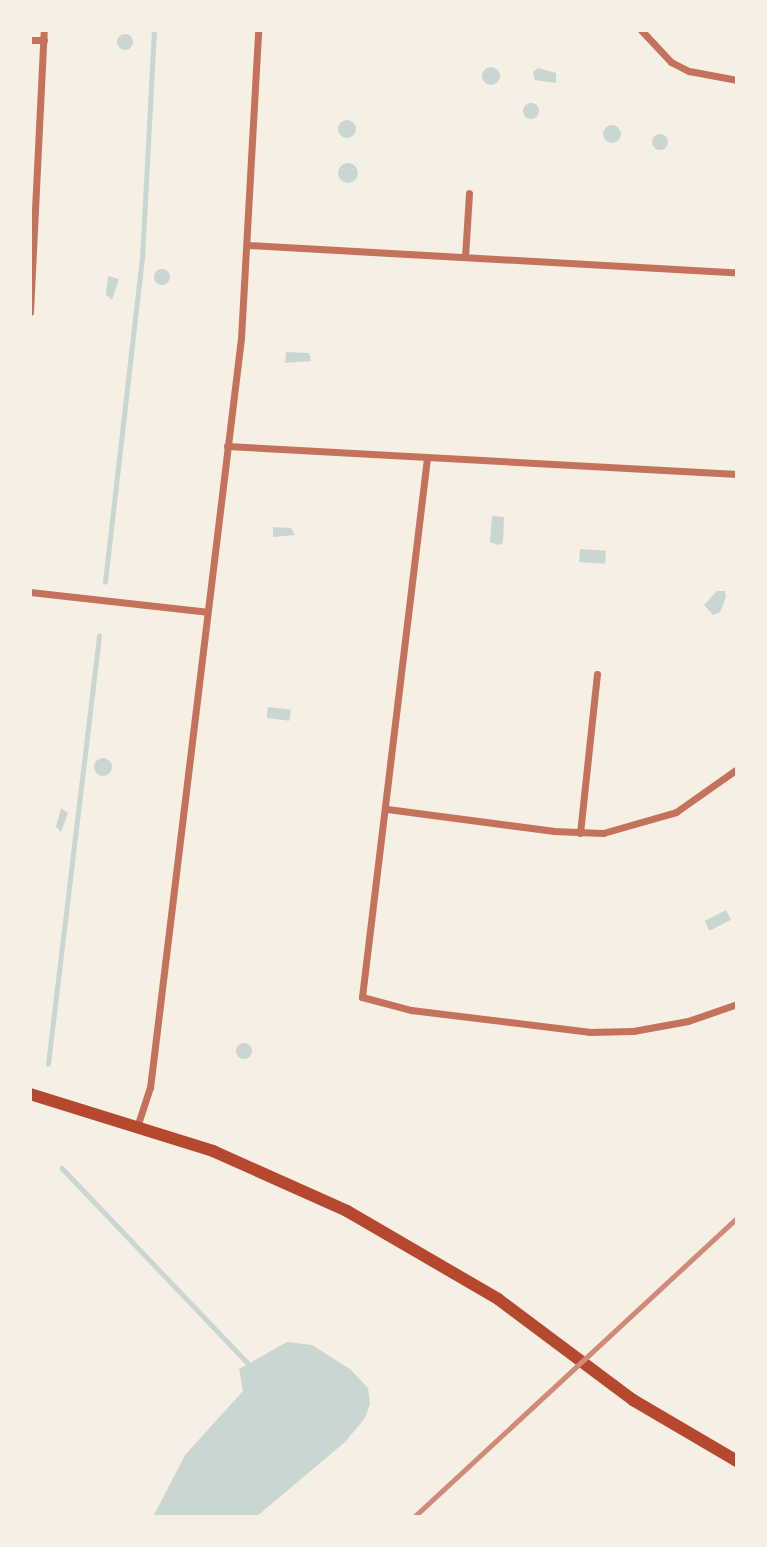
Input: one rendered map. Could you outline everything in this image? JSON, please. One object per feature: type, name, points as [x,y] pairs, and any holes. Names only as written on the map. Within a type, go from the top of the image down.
[{"type":"main road","points":[[30,1094],[138,1124],[298,1187],[393,1235],[498,1299],[633,1400],[737,1461]]},
{"type":"street","points":[[30,312],[44,30]]},
{"type":"street","points":[[138,1124],[150,1088],[228,446],[247,245],[258,30]]},
{"type":"street","points":[[641,30],[671,62],[689,71],[737,80]]},
{"type":"street","points":[[30,40],[44,40]]},
{"type":"street","points":[[465,257],[469,193]]},
{"type":"street","points":[[247,245],[737,272]]},
{"type":"street","points":[[228,446],[737,474]]},
{"type":"street","points":[[427,458],[387,809],[362,997],[411,1010],[589,1032],[633,1031],[688,1021],[737,1003]]},
{"type":"street","points":[[30,592],[207,612]]},
{"type":"street","points":[[580,833],[597,674]]},
{"type":"street","points":[[387,809],[580,833],[614,831],[663,818],[737,769]]},
{"type":"shaded area","points":[[122,34],[128,34],[133,42],[131,48],[122,50],[117,45],[117,39]]},
{"type":"shaded area","points":[[491,67],[497,70],[500,76],[497,82],[491,85],[485,82],[482,76],[485,70]]},
{"type":"shaded area","points":[[538,68],[556,73],[556,83],[535,80],[533,72]]},
{"type":"shaded area","points":[[528,103],[534,103],[539,111],[537,117],[528,119],[523,114],[523,108]]},
{"type":"shaded area","points":[[347,120],[353,123],[356,129],[353,135],[347,138],[341,135],[338,129],[341,123]]},
{"type":"shaded area","points":[[612,125],[618,128],[621,134],[618,140],[612,143],[606,140],[603,134],[606,128]]},
{"type":"shaded area","points":[[657,134],[663,134],[668,142],[666,148],[657,150],[652,145],[652,139]]},
{"type":"shaded area","points":[[348,163],[355,166],[358,173],[355,180],[348,183],[341,180],[338,173],[341,166]]},
{"type":"shaded area","points":[[162,269],[168,271],[168,283],[162,285],[156,283],[154,277],[156,271]]},
{"type":"shaded area","points":[[108,276],[119,279],[112,300],[106,295]]},
{"type":"shaded area","points":[[286,352],[309,353],[311,361],[285,363]]},
{"type":"shaded area","points":[[492,516],[504,517],[503,543],[499,545],[490,542]]},
{"type":"shaded area","points":[[273,527],[291,528],[295,535],[273,537]]},
{"type":"shaded area","points":[[580,549],[606,551],[605,564],[579,562]]},
{"type":"shaded area","points":[[717,591],[725,591],[726,597],[720,612],[713,615],[704,605]]},
{"type":"shaded area","points":[[268,707],[291,710],[289,721],[267,718]]},
{"type":"shaded area","points":[[103,758],[109,761],[112,767],[109,773],[103,776],[97,773],[94,767],[97,761]]},
{"type":"shaded area","points":[[61,808],[68,813],[61,832],[56,827]]},
{"type":"shaded area","points":[[726,910],[731,920],[710,931],[705,921]]},
{"type":"shaded area","points":[[244,1043],[250,1045],[250,1057],[244,1059],[238,1057],[236,1051],[238,1045]]},
{"type":"shaded area","points":[[287,1342],[312,1345],[350,1369],[368,1388],[370,1404],[365,1418],[345,1442],[256,1517],[153,1517],[185,1455],[243,1391],[239,1369]]},
{"type":"waterway","points":[[105,582],[142,259],[154,30]]},
{"type":"waterway","points":[[48,1064],[99,636]]},
{"type":"waterway","points":[[62,1168],[248,1363]]},
{"type":"railway","points":[[414,1517],[737,1218]]}]
